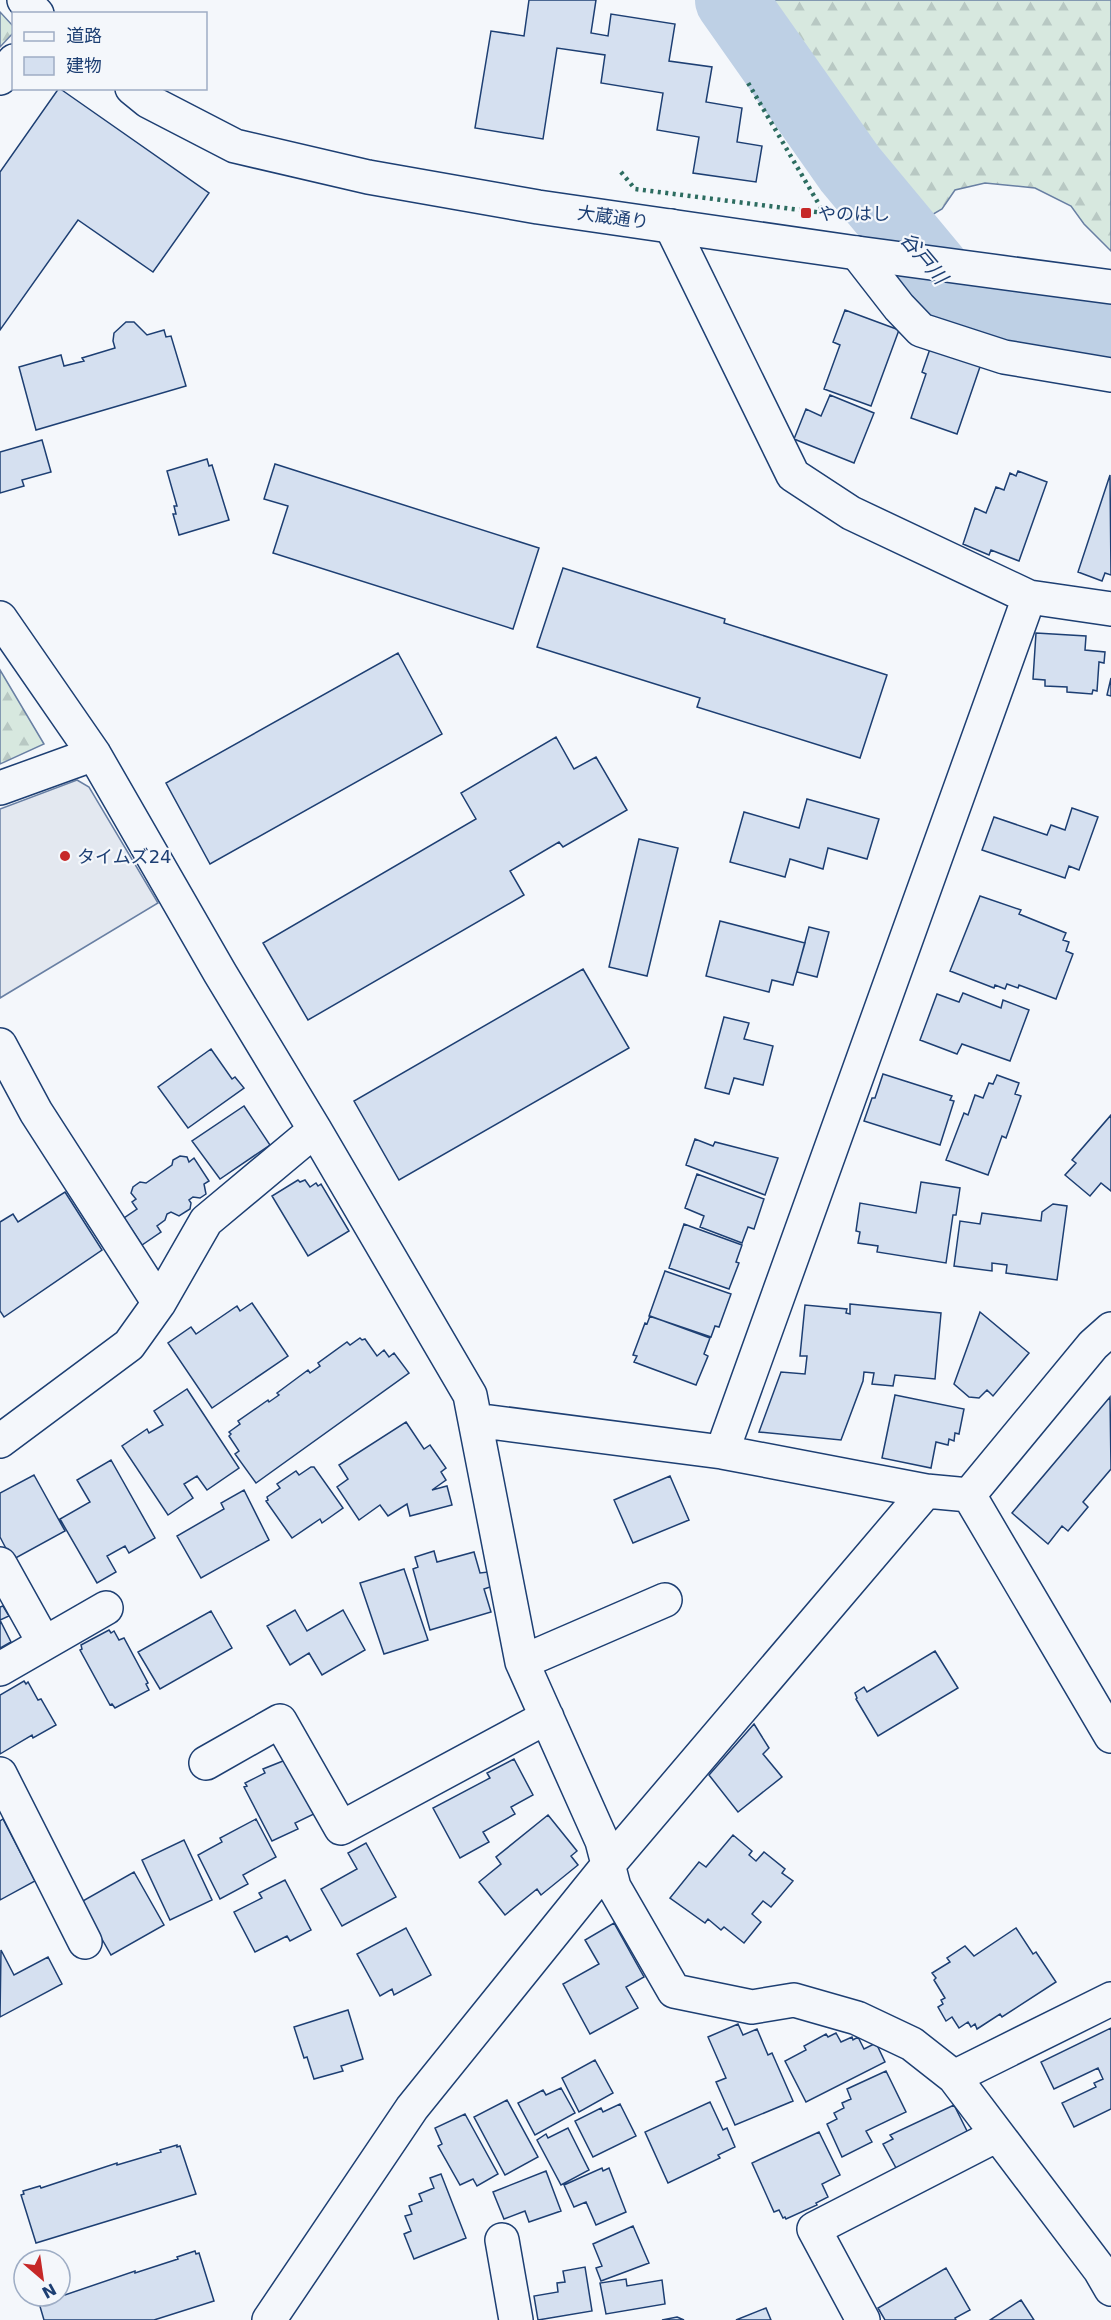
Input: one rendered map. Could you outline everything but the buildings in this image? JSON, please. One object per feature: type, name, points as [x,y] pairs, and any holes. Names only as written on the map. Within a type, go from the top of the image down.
[{"type":"street","points":[[24,0],[36,12]]},
{"type":"street","points":[[0,78],[12,63]]},
{"type":"street","name":"大蔵通り","points":[[134,90],[148,101],[235,146],[368,177],[538,207],[1111,287]]},
{"type":"street","points":[[672,226],[793,475],[851,513],[1029,597],[1111,609]]},
{"type":"street","points":[[857,253],[899,307],[921,330],[1004,357],[1111,375]]},
{"type":"street","points":[[722,1452],[1029,597]]},
{"type":"street","points":[[0,618],[94,754],[214,963],[470,1395],[522,1662],[602,1841],[614,1887],[674,1991],[752,2007],[794,2000],[857,2018],[912,2044],[954,2078],[1100,2270],[1111,2289]]},
{"type":"street","points":[[0,788],[94,754]]},
{"type":"street","points":[[0,1046],[36,1112],[159,1303]]},
{"type":"street","points":[[0,1441],[129,1345],[159,1303],[206,1221],[315,1130]]},
{"type":"street","points":[[969,1495],[1093,1346],[1111,1329]]},
{"type":"street","points":[[475,1419],[722,1452],[926,1491],[969,1495]]},
{"type":"street","points":[[269,2320],[412,2108],[608,1865],[926,1491]]},
{"type":"street","points":[[969,1495],[1111,1736]]},
{"type":"street","points":[[0,1564],[44,1643]]},
{"type":"street","points":[[522,1662],[665,1600]]},
{"type":"street","points":[[0,1669],[106,1608]]},
{"type":"street","points":[[206,1763],[280,1721],[341,1828],[547,1718]]},
{"type":"street","points":[[0,1774],[85,1942]]},
{"type":"street","points":[[954,2078],[1111,1998]]},
{"type":"street","points":[[863,2320],[814,2229],[997,2134]]},
{"type":"street","points":[[502,2240],[516,2320]]},
{"type":"green space","points":[[760,0],[1111,0],[1111,251],[1084,224],[1071,206],[1035,188],[985,183],[955,190],[942,209],[925,219],[908,216],[884,192],[833,110],[793,35]]},
{"type":"green space","points":[[0,12],[12,25],[12,34],[0,47]]},
{"type":"green space","points":[[0,670],[44,744],[0,764]]},
{"type":"shaded area","name":"タイムズ24","points":[[77,780],[89,787],[158,903],[0,998],[0,809]]},
{"type":"waterway","name":"谷戸川","points":[[731,0],[850,169],[963,305],[990,319],[1111,339]]},
{"type":"hedge","points":[[621,172],[635,189],[824,213],[747,81]]},
{"type":"place","name":"やのはし","points":[[806,213]]},
{"type":"place","name":"タイムズ24","points":[[65,856]]}]
